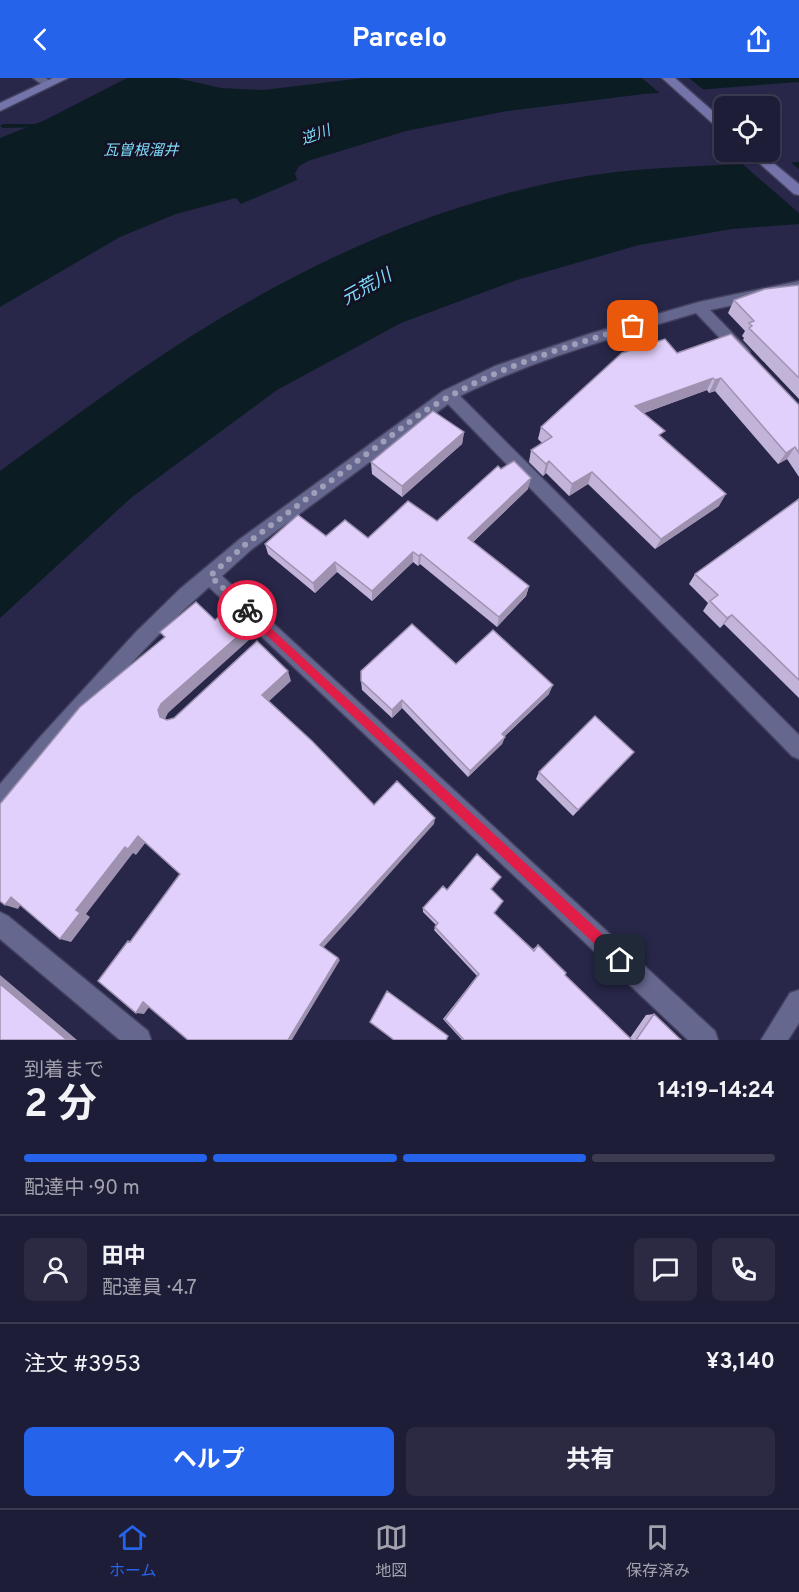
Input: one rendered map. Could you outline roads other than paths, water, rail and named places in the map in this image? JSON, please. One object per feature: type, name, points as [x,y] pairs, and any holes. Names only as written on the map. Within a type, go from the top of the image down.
[{"type":"street","points":[[0,107],[43,81],[62,78]]},
{"type":"street","points":[[668,78],[714,118]]},
{"type":"street","points":[[765,162],[799,191]]},
{"type":"street","points":[[0,801],[48,743],[143,638],[210,576],[246,544],[330,480],[449,395],[500,370],[594,338],[699,306],[799,286]]},
{"type":"street","points":[[699,306],[753,364]]},
{"type":"street","points":[[449,395],[799,749]]},
{"type":"street","points":[[210,576],[706,1040]]},
{"type":"street","points":[[0,924],[139,1040]]},
{"type":"street","points":[[772,1040],[799,1002]]},
{"type":"water","name":"瓦曽根溜井","points":[[127,78],[177,78],[221,88],[263,90],[363,78],[799,78],[799,82],[644,94],[507,111],[406,131],[308,161],[299,166],[295,173],[297,180],[241,204],[236,198],[176,214],[120,237],[0,307],[0,138],[45,120]]},
{"type":"water","name":"元荒川","points":[[799,162],[799,224],[732,229],[639,245],[517,280],[401,323],[277,390],[132,497],[0,618],[0,471],[166,352],[264,293],[388,233],[519,190],[622,171]]},
{"type":"waterway","points":[[3,126],[42,126]]},
{"type":"water label","name":"逆川","points":[[316,136]]}]
